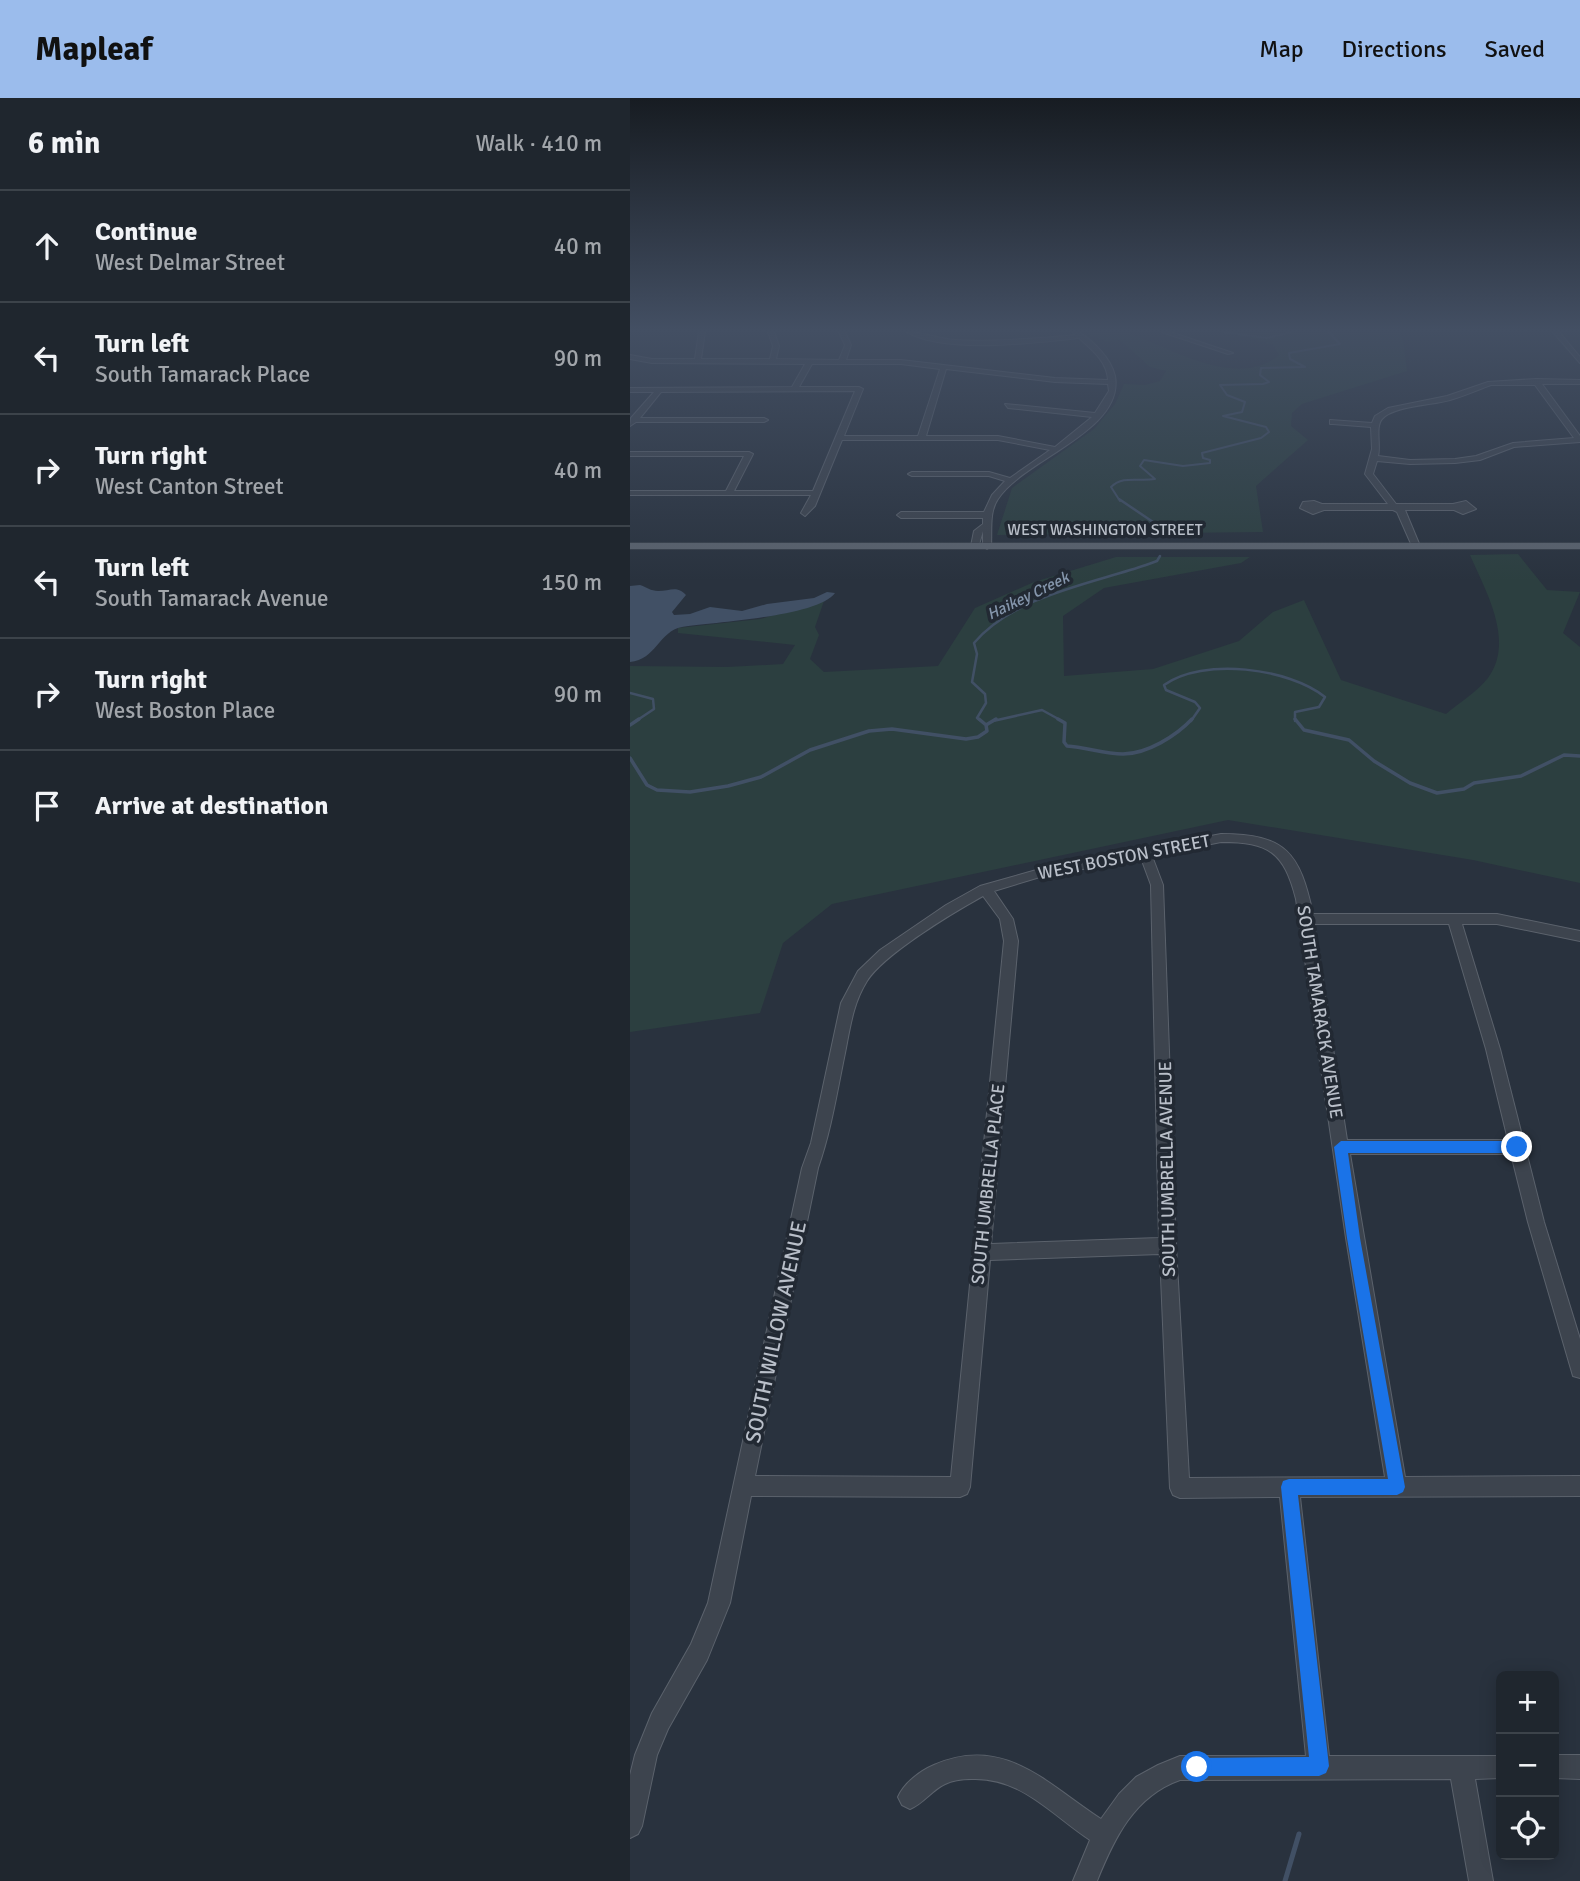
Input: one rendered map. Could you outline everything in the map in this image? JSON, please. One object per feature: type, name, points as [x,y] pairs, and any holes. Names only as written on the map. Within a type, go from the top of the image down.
[{"type":"main road","name":"WEST WASHINGTON STREET","points":[[630,546],[1580,545]]},
{"type":"street","points":[[805,513],[817,493],[848,415]]},
{"type":"street","points":[[921,438],[928,415]]},
{"type":"street","points":[[1091,415],[1098,416]]},
{"type":"street","points":[[1383,415],[1375,425],[1377,444],[1368,470],[1370,478],[1394,507],[1393,510],[1412,546]]},
{"type":"street","points":[[1373,458],[1410,462],[1455,461],[1477,458],[1513,445],[1579,440],[1562,415]]},
{"type":"street","points":[[981,546],[988,531],[985,526],[986,515],[996,495],[1010,480],[1098,416]]},
{"type":"street","points":[[632,423],[764,420]]},
{"type":"street","points":[[1333,422],[1375,425]]},
{"type":"street","points":[[839,438],[998,438],[1055,449]]},
{"type":"street","points":[[630,454],[749,454],[729,492]]},
{"type":"street","points":[[912,474],[989,474],[1010,480]]},
{"type":"street","points":[[630,493],[817,493]]},
{"type":"street","points":[[1321,507],[1455,507]]},
{"type":"street","points":[[901,515],[986,515]]},
{"type":"street","name":"WEST BOSTON STREET","points":[[985,889],[1040,873],[1221,838],[1250,838],[1264,842]]},
{"type":"street","name":"SOUTH TAMARACK AVENUE","points":[[1264,842],[1287,858],[1297,872],[1307,919],[1354,1238],[1397,1487]]},
{"type":"street","name":"SOUTH UMBRELLA AVENUE","points":[[1146,853],[1157,885],[1168,1246],[1180,1488],[1289,1487]]},
{"type":"street","name":"SOUTH UMBRELLA PLACE","points":[[744,1486],[960,1487],[1011,941],[1011,928],[1006,916],[985,889]]},
{"type":"street","name":"SOUTH WILLOW AVENUE","points":[[630,1826],[646,1755],[672,1697],[699,1651],[719,1603],[810,1168],[819,1143],[848,1003],[863,975],[885,954],[951,908],[985,889]]},
{"type":"street","points":[[1307,919],[1509,920],[1580,936]]},
{"type":"street","points":[[1454,919],[1493,1049],[1517,1147],[1580,1370]]},
{"type":"street","points":[[1341,1147],[1517,1147]]},
{"type":"street","points":[[981,1252],[1046,1252],[1110,1245],[1168,1246]]},
{"type":"street","points":[[1319,1766],[1289,1487],[1580,1486]]},
{"type":"street","points":[[1559,1767],[1580,1766]]},
{"type":"street","points":[[910,1797],[936,1776],[959,1767],[997,1768],[1018,1774],[1034,1783],[1080,1821],[1104,1836]]},
{"type":"street","points":[[1085,1881],[1104,1836],[1125,1802],[1150,1780],[1164,1773],[1197,1767],[1496,1767]]},
{"type":"street","points":[[1461,1767],[1481,1881]]},
{"type":"shaded area","points":[[1106,415],[1292,415],[1291,426],[1308,440],[1256,486],[1263,532],[997,535],[1012,488],[1094,429]]},
{"type":"shaded area","points":[[1518,554],[1547,590],[1580,592],[1563,633],[1580,647],[1580,883],[1473,860],[1228,820],[832,904],[783,943],[760,1013],[630,1032],[630,666],[727,667],[783,664],[795,645],[678,633],[678,628],[760,619],[824,601],[815,627],[819,635],[810,659],[824,672],[938,666],[975,608],[1034,582],[1116,557],[1250,557],[1241,563],[1104,588],[1063,616],[1064,676],[1153,669],[1239,641],[1273,612],[1304,600],[1341,680],[1446,714],[1488,678],[1496,664],[1499,648],[1495,616],[1470,555]]},
{"type":"water","points":[[640,585],[655,591],[676,589],[683,592],[686,595],[672,612],[674,615],[690,614],[710,607],[742,611],[767,604],[814,598],[827,592],[835,593],[825,601],[787,613],[682,627],[668,634],[646,656],[630,662],[630,586]]},
{"type":"waterway","name":"Haikey Creek","points":[[1120,501],[1111,487],[1116,483],[1155,479],[1140,466],[1144,460],[1183,466],[1210,463],[1210,460],[1203,458],[1202,453],[1261,438],[1269,432],[1266,427],[1223,416],[1227,415]]},
{"type":"waterway","name":"Haikey Creek","points":[[1119,499],[1156,524],[1158,533]]},
{"type":"waterway","name":"Haikey Creek","points":[[981,721],[977,718],[986,703],[985,694],[972,682],[977,654],[974,643],[991,627],[1010,614],[1054,593],[1146,565],[1157,561],[1160,556]]},
{"type":"waterway","points":[[1191,721],[1200,708],[1195,702],[1166,690],[1164,685],[1181,676],[1223,669],[1269,673],[1309,687],[1325,697],[1319,707],[1295,712],[1295,719]]},
{"type":"waterway","name":"Haikey Creek","points":[[630,693],[653,699],[654,709],[630,725]]},
{"type":"waterway","points":[[993,721],[1042,710],[1062,721]]},
{"type":"waterway","name":"Haikey Creek","points":[[979,719],[986,725]]},
{"type":"waterway","points":[[986,725],[996,719]]},
{"type":"waterway","points":[[1058,719],[1065,723],[1064,742],[1067,746],[1123,754],[1142,751],[1160,743],[1192,719]]},
{"type":"waterway","points":[[1295,719],[1304,730],[1349,740],[1374,761],[1410,783],[1437,793],[1464,789],[1474,783],[1521,776],[1564,755],[1580,756]]},
{"type":"waterway","name":"Haikey Creek","points":[[630,758],[647,785],[657,790],[690,792],[761,777],[810,750],[869,731],[892,729],[966,739],[978,737],[987,731],[986,725]]},
{"type":"waterway","points":[[1285,1881],[1299,1834]]},
{"type":"route","points":[[1197,1767],[1319,1766],[1289,1487],[1397,1487],[1341,1147],[1517,1147]]}]
